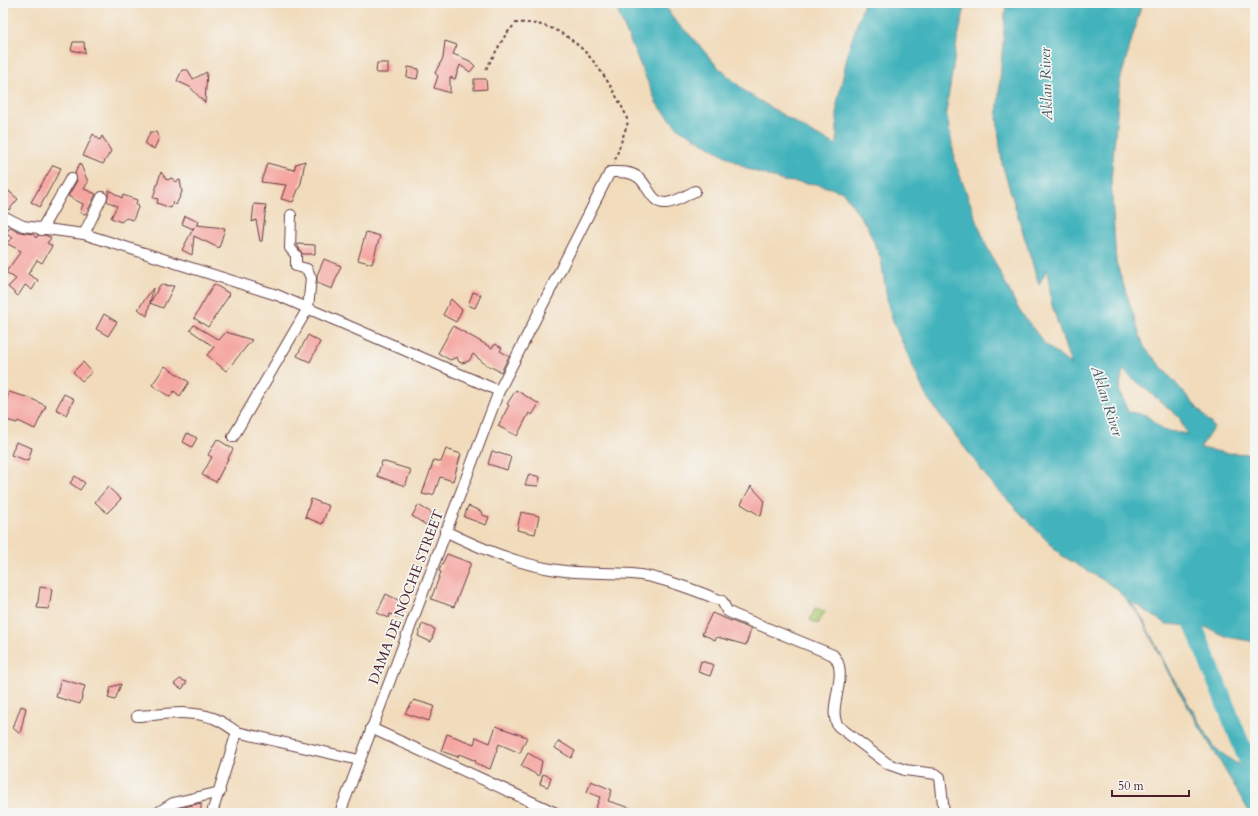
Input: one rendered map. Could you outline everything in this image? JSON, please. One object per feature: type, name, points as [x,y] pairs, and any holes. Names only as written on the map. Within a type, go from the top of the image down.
[{"type":"street","points":[[610,172],[625,172],[636,176],[651,196],[661,203],[668,203],[695,191]]},
{"type":"street","name":"DAMA DE NOCHE STREET","points":[[340,813],[499,391],[610,172]]},
{"type":"street","points":[[41,230],[71,178]]},
{"type":"street","points":[[84,234],[102,197]]},
{"type":"street","points":[[232,437],[308,308],[310,278],[307,269],[296,266],[296,255],[290,248],[291,215]]},
{"type":"street","points":[[3,216],[22,226],[41,230],[84,234],[277,295],[499,391]]},
{"type":"street","points":[[445,531],[478,547],[516,562],[562,571],[632,574],[653,577],[722,601],[727,610],[736,615],[833,655],[840,664],[835,712],[838,726],[888,764],[905,770],[936,774],[940,777],[944,813]]},
{"type":"street","points":[[138,716],[178,714],[206,716],[218,720],[237,732],[359,760]]},
{"type":"street","points":[[371,728],[556,813]]},
{"type":"street","points":[[212,813],[220,792],[237,732]]},
{"type":"street","points":[[157,813],[173,803],[220,792]]},
{"type":"path","points":[[486,68],[506,34],[516,23],[528,22],[541,25],[565,34],[573,40],[591,57],[621,105],[628,122],[610,172]]},
{"type":"green space","points":[[815,608],[825,611],[818,624],[810,620]]},
{"type":"water","points":[[614,3],[664,3],[675,21],[691,36],[717,66],[747,93],[814,134],[837,145],[837,104],[849,48],[864,3],[966,3],[957,41],[946,112],[956,165],[986,245],[1019,310],[1045,344],[1071,365],[1052,305],[1047,269],[1039,285],[1002,164],[997,119],[1006,3],[1142,3],[1120,81],[1111,180],[1116,262],[1144,347],[1214,427],[1200,448],[1226,453],[1255,454],[1255,642],[1228,637],[1205,627],[1166,624],[1130,601],[1141,616],[1170,673],[1215,748],[1231,760],[1255,774],[1255,813],[1250,813],[1170,676],[1140,616],[1116,588],[1061,555],[992,484],[926,396],[894,324],[888,305],[881,259],[867,226],[843,192],[817,184],[783,181],[748,169],[678,128],[657,104]],"holes":[[[1123,370],[1179,417],[1187,434],[1163,430],[1146,415],[1128,412],[1119,390]]]},
{"type":"building","points":[[445,41],[457,45],[453,54],[470,61],[475,66],[470,72],[460,65],[455,79],[450,77],[450,93],[434,88],[438,76],[435,73],[443,58]]},
{"type":"building","points":[[73,42],[84,42],[85,53],[71,50]]},
{"type":"building","points":[[377,63],[388,63],[388,73],[376,73]]},
{"type":"building","points":[[408,67],[419,69],[417,79],[407,77]]},
{"type":"building","points":[[182,70],[188,70],[193,79],[207,72],[205,103],[190,87],[177,81]]},
{"type":"building","points":[[474,79],[486,79],[487,89],[474,90]]},
{"type":"building","points":[[150,132],[156,132],[159,138],[154,149],[145,144]]},
{"type":"building","points":[[93,134],[100,140],[102,136],[111,151],[103,164],[83,156]]},
{"type":"building","points":[[305,161],[301,183],[293,202],[281,199],[286,185],[261,182],[267,163],[294,170],[296,164]]},
{"type":"building","points":[[80,163],[88,182],[84,189],[96,194],[86,214],[80,213],[83,204],[68,196],[77,181],[75,173]]},
{"type":"building","points":[[53,165],[61,168],[40,207],[31,202]]},
{"type":"building","points":[[161,172],[167,180],[172,178],[175,182],[180,180],[182,192],[176,205],[173,202],[171,208],[157,203],[158,199],[153,198]]},
{"type":"building","points":[[3,186],[18,199],[9,210],[3,204]]},
{"type":"building","points":[[109,190],[122,198],[123,195],[137,200],[136,205],[139,205],[133,220],[126,218],[121,222],[111,218],[117,206],[107,201]]},
{"type":"building","points":[[254,204],[266,205],[262,241],[260,241],[256,220],[252,222]]},
{"type":"building","points":[[185,216],[199,222],[196,225],[225,228],[219,248],[194,236],[192,255],[182,250],[193,229],[182,224]]},
{"type":"building","points":[[10,227],[20,232],[33,234],[36,238],[38,235],[45,235],[51,238],[47,243],[52,246],[42,263],[37,260],[28,274],[38,280],[32,290],[25,285],[18,296],[8,287],[16,279],[6,272],[21,251],[6,243],[13,238],[6,234]]},
{"type":"building","points":[[366,232],[380,236],[372,264],[358,260]]},
{"type":"building","points":[[297,244],[315,245],[315,254],[302,254]]},
{"type":"building","points":[[324,259],[341,266],[332,289],[317,283],[317,275]]},
{"type":"building","points":[[214,284],[230,294],[208,327],[194,318]]},
{"type":"building","points":[[160,285],[174,286],[163,308],[150,303]]},
{"type":"building","points":[[153,288],[150,303],[147,316],[138,309]]},
{"type":"building","points":[[473,292],[481,295],[475,308],[468,305]]},
{"type":"building","points":[[451,299],[462,310],[456,322],[443,315]]},
{"type":"building","points":[[104,314],[117,322],[108,336],[96,329]]},
{"type":"building","points":[[194,325],[219,340],[226,332],[252,340],[226,371],[207,355],[214,347],[190,330]]},
{"type":"building","points":[[453,326],[492,348],[495,344],[502,348],[500,351],[509,356],[501,372],[485,364],[473,354],[469,361],[462,363],[459,362],[457,357],[450,360],[438,353]]},
{"type":"building","points":[[308,335],[320,342],[310,362],[297,356]]},
{"type":"building","points":[[83,362],[92,372],[82,381],[73,372]]},
{"type":"building","points":[[165,366],[189,382],[180,396],[174,391],[170,397],[152,385]]},
{"type":"building","points":[[516,390],[539,404],[532,415],[529,413],[517,436],[498,426],[509,405],[507,404]]},
{"type":"building","points":[[9,392],[30,398],[46,406],[35,429],[18,421],[17,423],[3,419],[3,409]]},
{"type":"building","points":[[64,394],[74,399],[66,415],[56,409]]},
{"type":"building","points":[[187,433],[197,438],[192,447],[183,442]]},
{"type":"building","points":[[217,439],[233,449],[216,482],[202,475],[212,457],[208,455]]},
{"type":"building","points":[[16,442],[32,448],[28,461],[11,455]]},
{"type":"building","points":[[446,449],[461,454],[453,481],[440,477],[434,494],[422,494],[434,460],[441,462]]},
{"type":"building","points":[[492,451],[511,457],[507,470],[488,464]]},
{"type":"building","points":[[382,461],[411,470],[405,486],[377,476]]},
{"type":"building","points":[[529,474],[540,477],[538,486],[525,485]]},
{"type":"building","points":[[75,476],[85,483],[80,490],[70,483]]},
{"type":"building","points":[[751,486],[764,500],[761,516],[741,504]]},
{"type":"building","points":[[108,487],[121,499],[107,513],[95,502]]},
{"type":"building","points":[[311,499],[329,506],[322,524],[305,517]]},
{"type":"building","points":[[418,505],[432,513],[426,525],[412,516]]},
{"type":"building","points":[[468,506],[481,511],[482,515],[489,517],[486,525],[464,517]]},
{"type":"building","points":[[521,512],[539,516],[535,534],[517,530]]},
{"type":"building","points":[[447,554],[471,563],[454,607],[431,599],[441,572],[439,571]]},
{"type":"building","points":[[40,587],[52,589],[49,609],[37,608]]},
{"type":"building","points":[[386,594],[406,604],[400,618],[390,614],[389,618],[377,613]]},
{"type":"building","points":[[712,613],[751,629],[746,645],[717,637],[715,640],[702,634]]},
{"type":"building","points":[[422,624],[435,629],[431,642],[418,636]]},
{"type":"building","points":[[701,661],[714,665],[710,676],[698,672]]},
{"type":"building","points":[[61,679],[85,686],[80,704],[56,697]]},
{"type":"building","points":[[180,679],[187,682],[182,689],[174,684]]},
{"type":"building","points":[[121,684],[115,700],[108,698],[111,687]]},
{"type":"building","points":[[414,700],[434,706],[429,721],[405,713]]},
{"type":"building","points":[[21,706],[26,708],[20,734],[13,728]]},
{"type":"building","points":[[496,726],[527,737],[520,753],[499,744],[490,769],[459,754],[458,757],[441,751],[447,734],[474,744],[476,737],[490,743]]},
{"type":"building","points":[[559,741],[575,751],[571,758],[555,748]]},
{"type":"building","points":[[528,753],[542,761],[539,776],[521,766]]},
{"type":"building","points":[[543,774],[551,777],[548,787],[540,784]]},
{"type":"building","points":[[591,781],[612,790],[608,801],[640,811],[640,813],[594,813],[600,797],[587,792]]},
{"type":"building","points":[[201,803],[201,813],[172,813],[176,809]]},
{"type":"waterway","name":"Aklan River","points":[[1185,604],[1255,779]]}]
